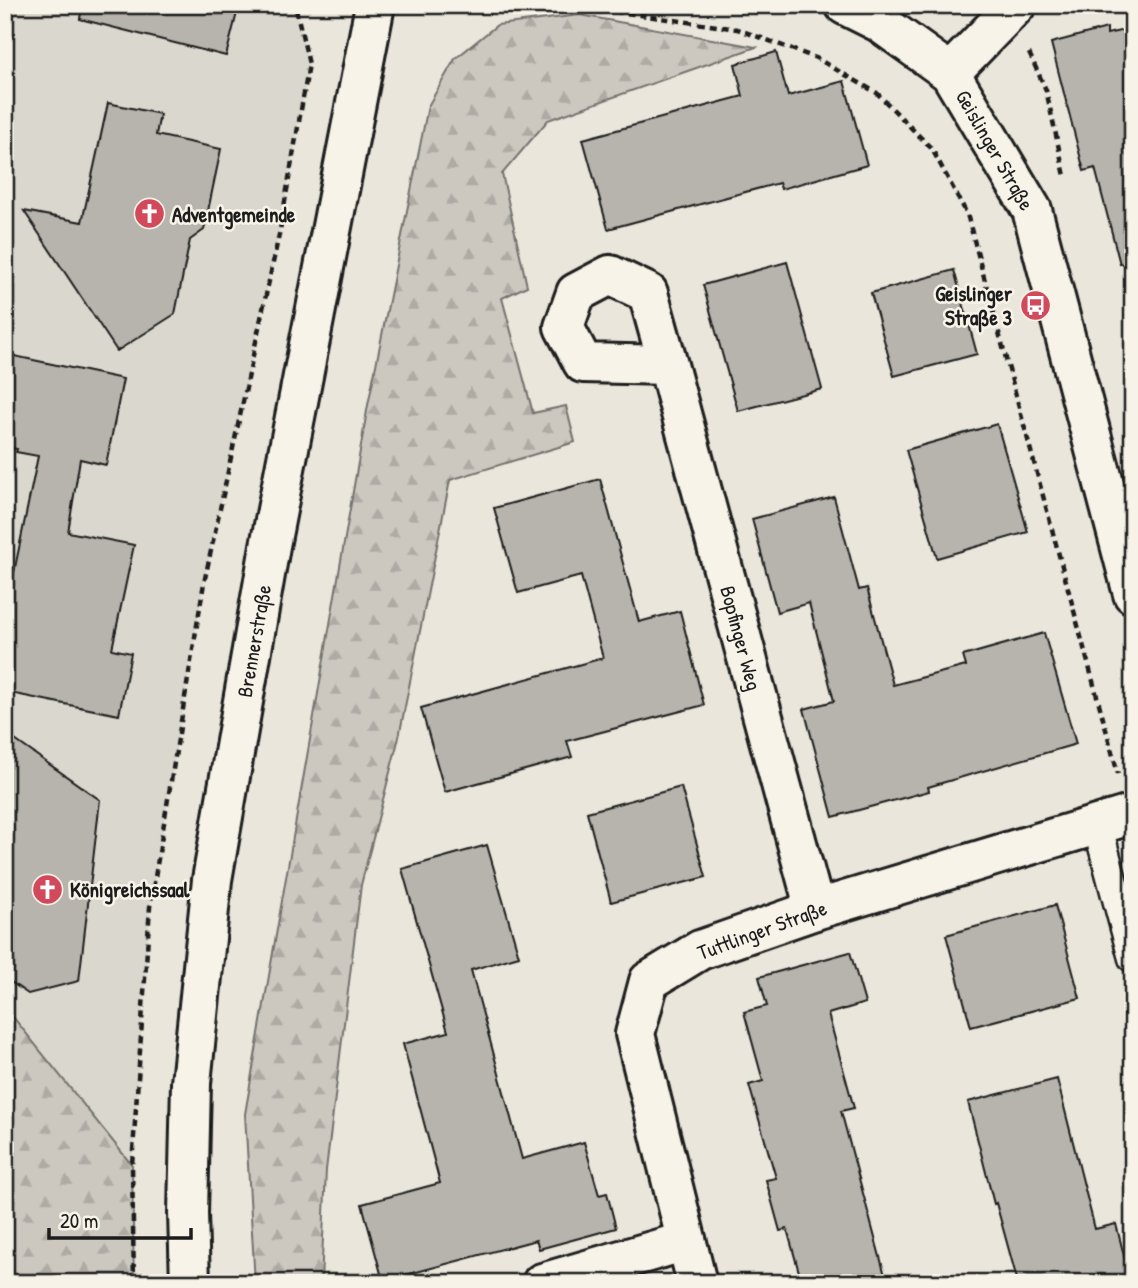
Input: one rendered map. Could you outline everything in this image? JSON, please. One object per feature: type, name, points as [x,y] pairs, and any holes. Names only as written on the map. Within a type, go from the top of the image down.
[{"type":"street","name":"Brennerstraße","points":[[190,1283],[188,1213],[191,1083],[212,880],[270,546],[375,5]]},
{"type":"street","name":"Geislinger Straße","points":[[845,5],[879,22],[950,73],[1032,209],[1133,594]]},
{"type":"street","points":[[950,73],[1016,5]]},
{"type":"street","name":"Bopfinger Weg","points":[[668,365],[815,910]]},
{"type":"street","name":"Tuttlinger Straße","points":[[697,1283],[635,1034],[649,981],[700,950],[815,910],[1120,818]]},
{"type":"street","points":[[542,1283],[686,1241]]},
{"type":"lane","points":[[1120,818],[1133,958]]},
{"type":"path","points":[[134,1283],[132,1165],[150,906],[204,583],[280,230],[309,64],[295,5]]},
{"type":"path","points":[[534,5],[534,8],[591,8],[737,29],[816,58],[877,93],[932,149],[967,214],[1120,818]]},
{"type":"shaded area","points":[[5,5],[295,5],[309,64],[280,230],[204,583],[150,907],[132,1165],[5,1007]]},
{"type":"green space","points":[[580,15],[756,47],[548,120],[502,174],[527,286],[502,298],[533,413],[566,406],[575,442],[450,480],[399,737],[361,885],[326,1170],[321,1283],[255,1283],[245,1114],[368,405],[428,106],[455,59],[497,25]]},
{"type":"green space","points":[[5,1007],[132,1165],[134,1283],[5,1283]]},
{"type":"building","points":[[82,5],[239,5],[226,56],[80,19]]},
{"type":"building","points":[[1107,28],[1107,34],[1133,28],[1133,262],[1120,264],[1095,168],[1084,171],[1051,43]]},
{"type":"building","points":[[776,52],[788,96],[844,81],[867,165],[781,189],[779,183],[608,229],[583,139],[743,96],[735,64]]},
{"type":"building","name":"Adventgemeinde","points":[[108,103],[160,114],[156,135],[221,149],[204,230],[190,240],[175,314],[117,351],[24,211],[82,222]]},
{"type":"building","points":[[787,262],[822,389],[738,411],[703,285]]},
{"type":"building","points":[[954,270],[977,354],[894,376],[871,293]]},
{"type":"building","points":[[5,354],[123,379],[106,465],[80,459],[68,532],[134,545],[112,649],[131,653],[119,715],[5,692],[5,616],[38,456],[5,447]]},
{"type":"building","points":[[997,424],[1028,532],[937,558],[906,450]]},
{"type":"building","points":[[600,479],[639,622],[680,611],[704,705],[567,741],[572,757],[445,792],[421,708],[603,658],[581,576],[518,593],[494,508]]},
{"type":"building","points":[[834,497],[859,590],[867,588],[893,685],[966,666],[963,656],[1044,633],[1076,744],[928,787],[929,791],[833,817],[804,709],[834,701],[809,603],[777,612],[752,519]]},
{"type":"building","name":"Königreichssaal","points":[[5,733],[100,800],[79,981],[28,994],[5,978]]},
{"type":"building","points":[[681,787],[706,877],[611,902],[587,812]]},
{"type":"building","points":[[487,845],[519,956],[471,970],[522,1159],[584,1142],[599,1195],[607,1193],[616,1228],[539,1249],[536,1240],[383,1281],[362,1204],[440,1183],[403,1044],[448,1032],[402,869]]},
{"type":"building","points":[[1055,905],[1080,998],[971,1027],[946,935]]},
{"type":"building","points":[[850,952],[865,1003],[828,1014],[854,1108],[841,1111],[887,1283],[802,1283],[787,1229],[780,1231],[766,1180],[776,1178],[749,1085],[763,1081],[744,1012],[767,1006],[759,977]]},
{"type":"building","points":[[1057,1079],[1095,1229],[1116,1224],[1131,1283],[1018,1283],[968,1102]]},
{"type":"place","name":"Adventgemeinde","points":[[149,214]]},
{"type":"place","name":"Geislinger Straße 3","points":[[1035,305]]},
{"type":"place","name":"Königreichssaal","points":[[47,889]]}]
